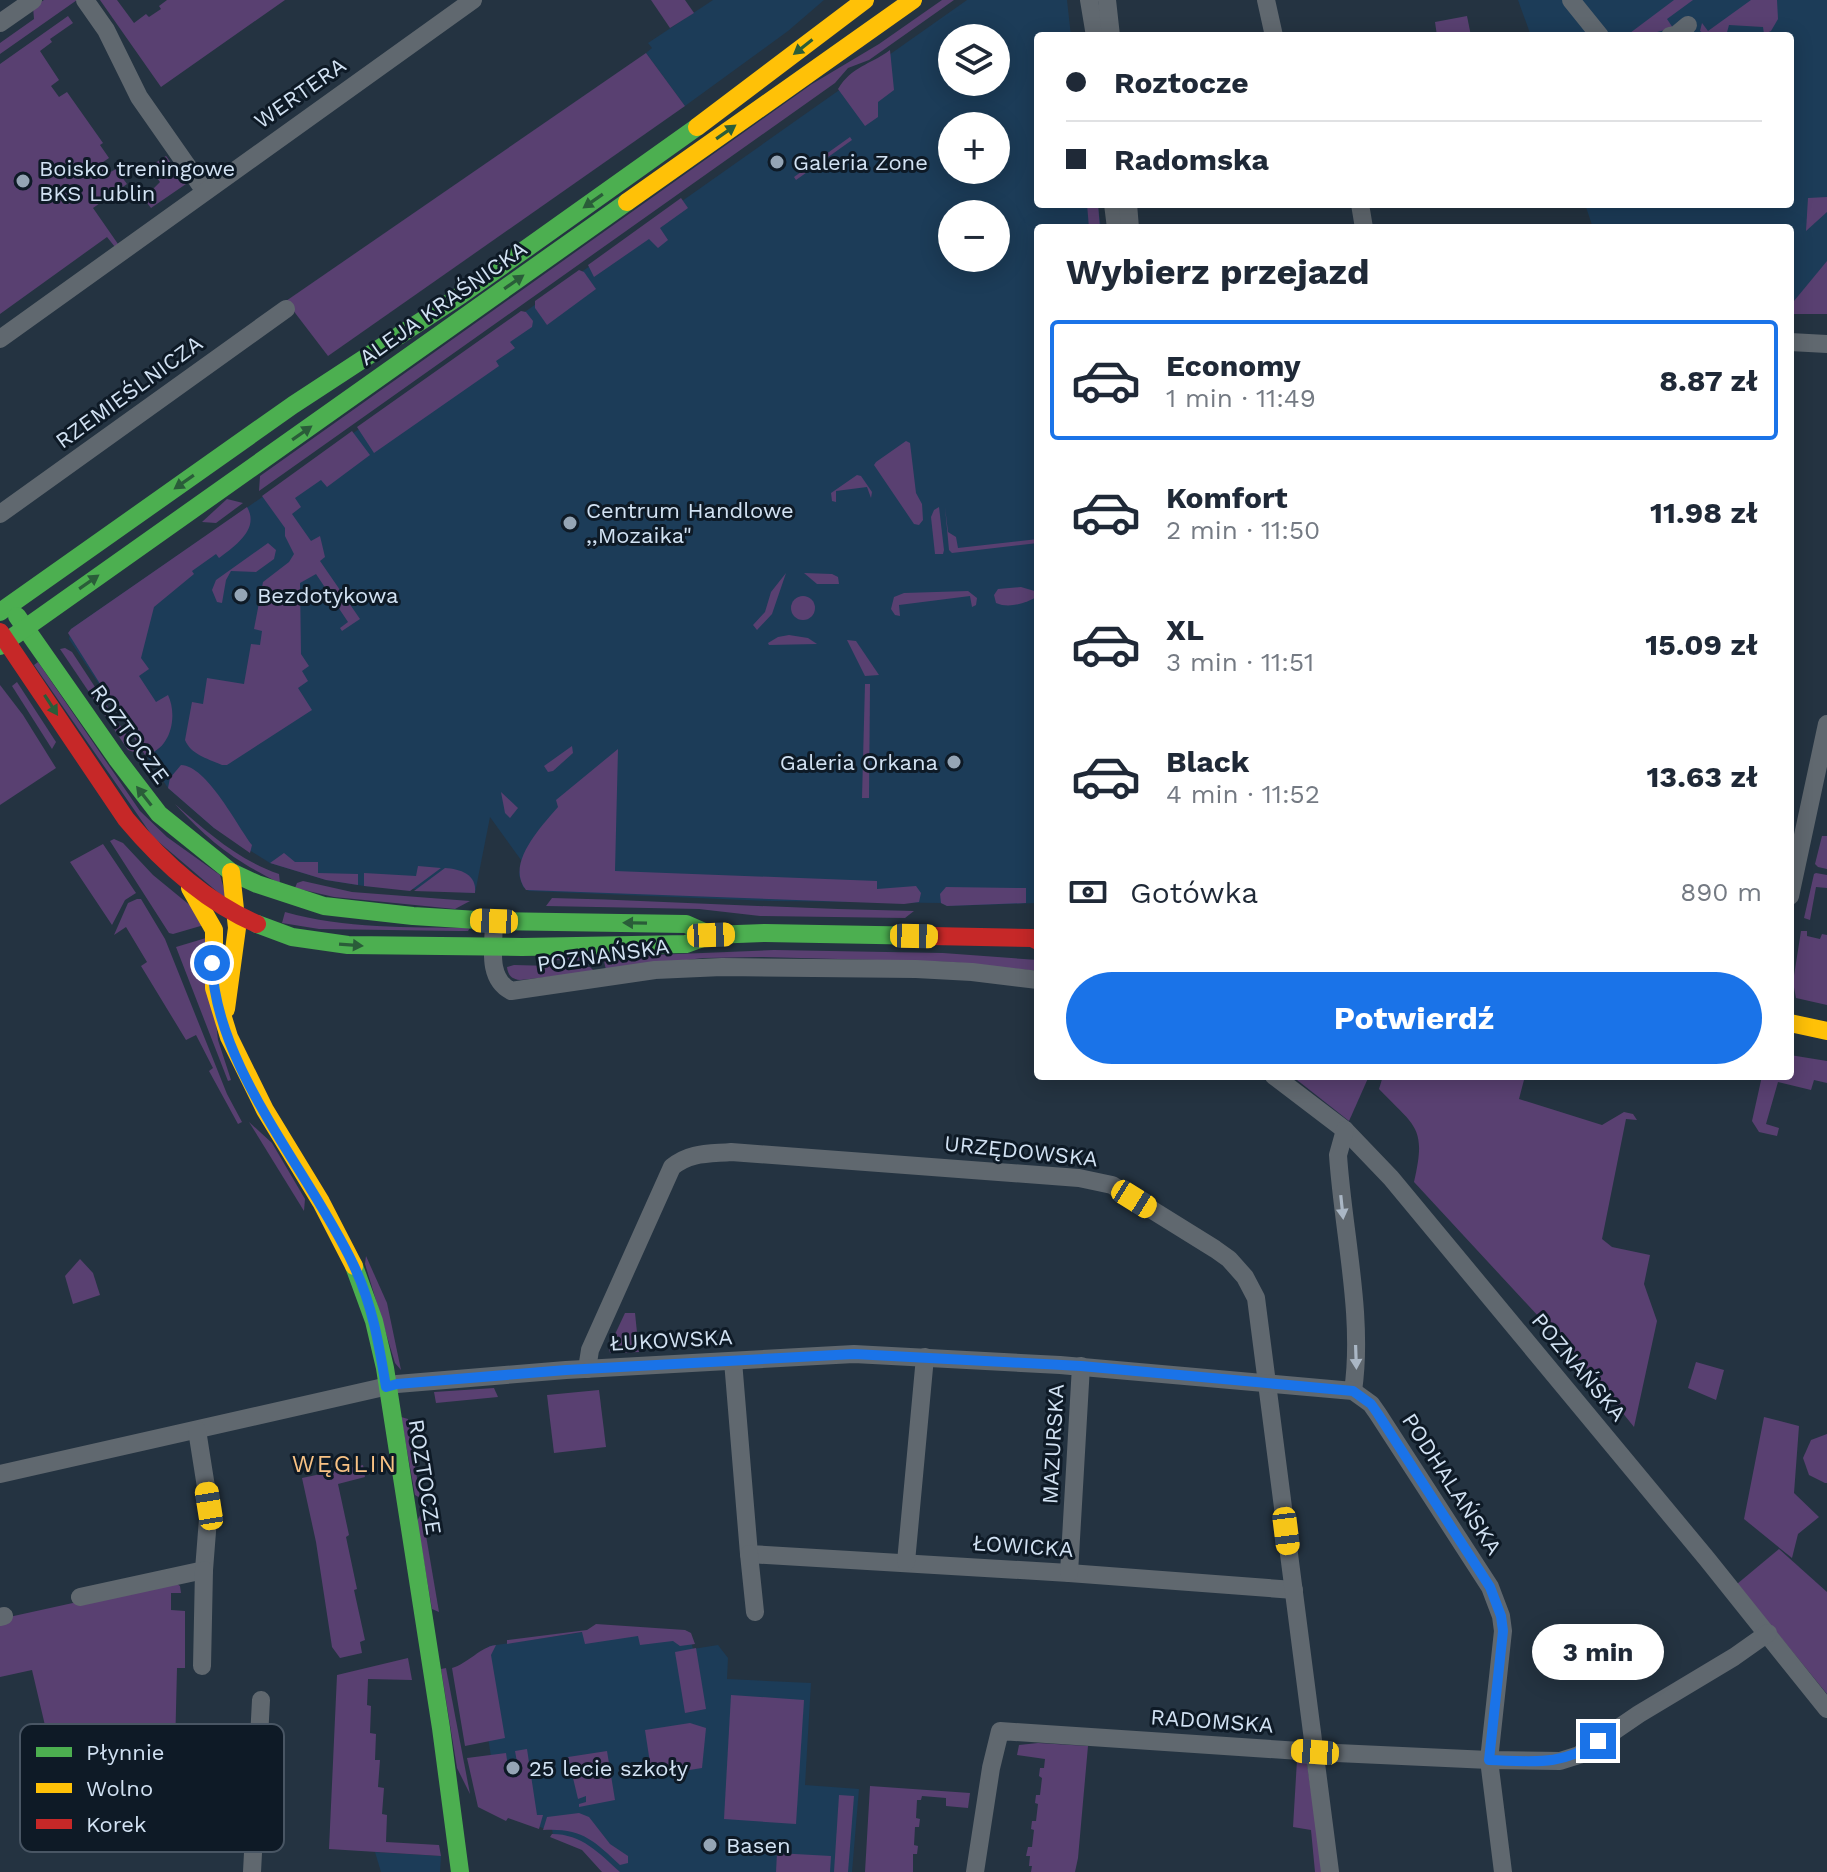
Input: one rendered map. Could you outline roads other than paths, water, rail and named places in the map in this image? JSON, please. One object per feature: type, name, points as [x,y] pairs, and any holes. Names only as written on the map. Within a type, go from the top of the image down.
[{"type":"street","points":[[0,23],[33,0]]},
{"type":"street","points":[[85,0],[106,30],[139,97],[204,190]]},
{"type":"street","name":"WERTERA","points":[[0,339],[473,0]]},
{"type":"street","name":"ALEJA KRAŚNICKA","points":[[3,603],[293,405],[461,295],[673,145],[865,0]]},
{"type":"street","name":"ALEJA KRAŚNICKA","points":[[2,640],[26,628],[913,0]]},
{"type":"street","points":[[1089,0],[1094,32]]},
{"type":"street","points":[[1107,0],[1111,32]]},
{"type":"street","points":[[1266,0],[1273,32]]},
{"type":"street","points":[[1571,0],[1597,32]]},
{"type":"street","points":[[1680,32],[1688,25]]},
{"type":"street","name":"RZEMIEŚLNICZA","points":[[0,514],[286,309]]},
{"type":"street","points":[[1794,342],[1827,344]]},
{"type":"street","name":"ROZTOCZE","points":[[3,603],[26,628],[159,814],[231,872],[285,895],[350,910],[494,921],[686,924],[711,935]]},
{"type":"street","points":[[2,640],[126,819],[147,845],[186,883],[204,910],[215,935],[236,914],[285,895]]},
{"type":"street","points":[[1794,877],[1827,724]]},
{"type":"street","name":"ROZTOCZE","points":[[226,1031],[229,970],[236,945],[231,872]]},
{"type":"street","points":[[186,883],[236,914],[274,932],[356,946],[494,948],[686,944],[711,935],[765,933],[1034,938]]},
{"type":"street","name":"POZNAŃSKA","points":[[494,921],[497,978],[503,987],[511,991],[655,970],[722,967],[930,970],[1034,980]]},
{"type":"street","points":[[236,945],[274,932]]},
{"type":"street","name":"ROZTOCZE","points":[[215,935],[212,987],[226,1031],[259,1101],[353,1264],[372,1312],[449,1774],[460,1872]]},
{"type":"street","points":[[1794,1024],[1827,1031]]},
{"type":"street","name":"POZNAŃSKA","points":[[1279,1080],[1345,1130],[1391,1178],[1768,1633],[1827,1709]]},
{"type":"street","points":[[1345,1130],[1338,1155],[1354,1314],[1356,1369],[1353,1391]]},
{"type":"street","name":"URZĘDOWSKA","points":[[587,1369],[590,1350],[672,1167],[696,1154],[731,1152],[1079,1178],[1112,1185],[1229,1259],[1245,1277],[1256,1298],[1330,1872]]},
{"type":"street","name":"ŁUKOWSKA","points":[[0,1474],[397,1384],[587,1369],[854,1354],[1081,1366],[1353,1391]]},
{"type":"street","points":[[906,1562],[925,1357]]},
{"type":"street","points":[[733,1361],[755,1612]]},
{"type":"street","name":"MAZURSKA","points":[[1069,1573],[1081,1366]]},
{"type":"street","name":"PODHALAŃSKA","points":[[1353,1391],[1371,1404],[1378,1414],[1490,1587],[1497,1603],[1503,1631],[1489,1760],[1503,1872]]},
{"type":"street","points":[[197,1430],[209,1506],[202,1666]]},
{"type":"street","name":"ŁOWICKA","points":[[749,1554],[1294,1590]]},
{"type":"street","points":[[80,1597],[204,1570]]},
{"type":"street","name":"RADOMSKA","points":[[975,1872],[991,1768],[1000,1731],[1315,1752],[1560,1761],[1579,1755],[1768,1633]]},
{"type":"street","points":[[260,1724],[261,1700]]},
{"type":"street","name":"ROZTOCZE","points":[[449,1774],[476,1872]]},
{"type":"street","points":[[252,1872],[253,1852]]},
{"type":"place","name":"Galeria Zone","points":[[777,162]]},
{"type":"place","name":"Boisko treningowe BKS Lublin","points":[[23,181]]},
{"type":"place","name":"Centrum Handlowe ,,Mozaika\"","points":[[570,523]]},
{"type":"place","name":"Bezdotykowa","points":[[241,595]]},
{"type":"place","name":"Galeria Orkana","points":[[954,762]]},
{"type":"place","name":"25 lecie szkoły","points":[[513,1768]]},
{"type":"place","name":"Basen","points":[[710,1845]]},
{"type":"district","name":"WĘGLIN","points":[[345,1464]]}]
